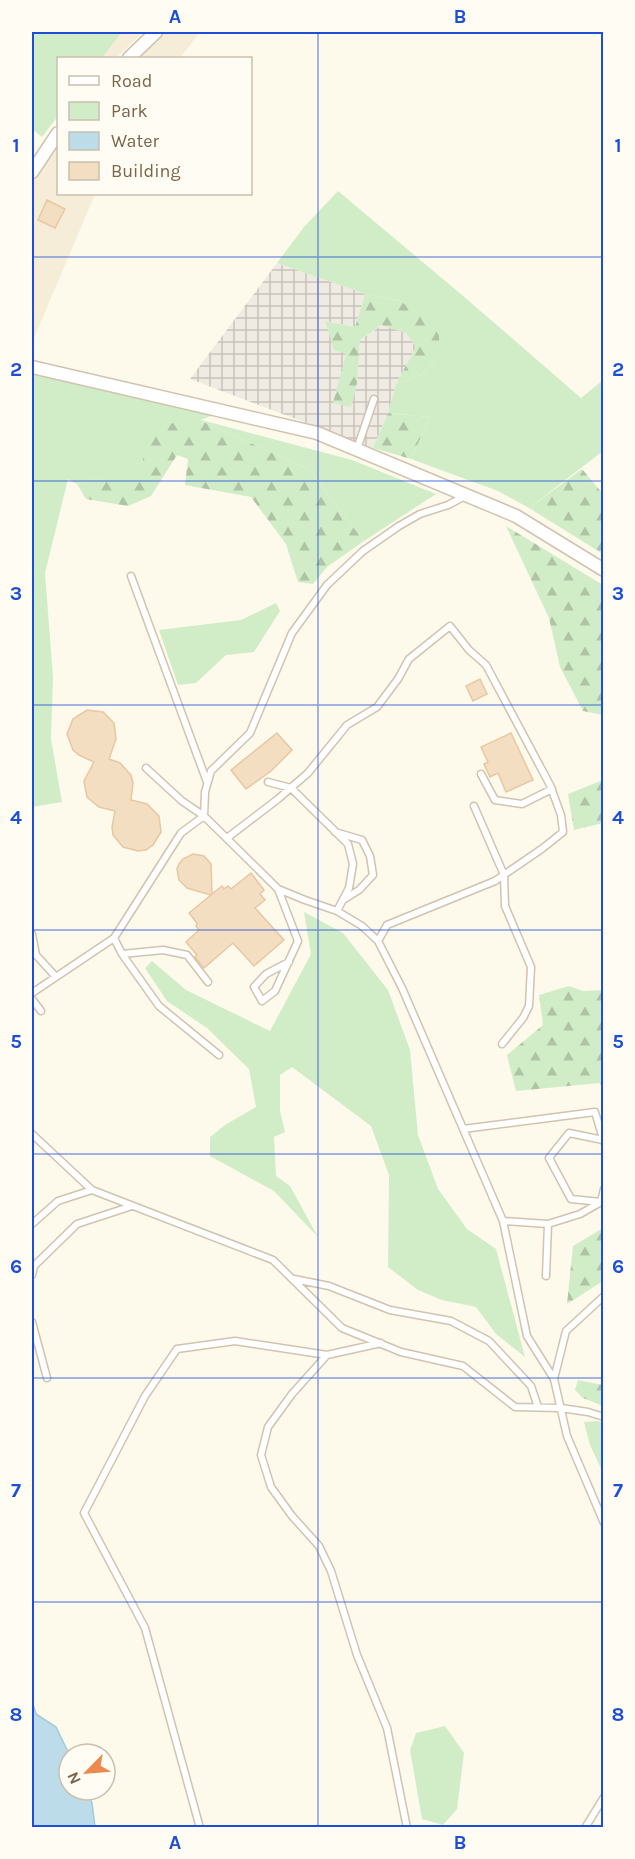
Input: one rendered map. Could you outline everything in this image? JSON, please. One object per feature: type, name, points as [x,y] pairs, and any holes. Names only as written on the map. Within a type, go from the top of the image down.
[{"type":"street","points":[[130,57],[156,32]]},
{"type":"street","points":[[32,172],[57,134]]},
{"type":"street","points":[[32,366],[317,433],[516,516],[603,570]]},
{"type":"lane","points":[[357,449],[374,399]]},
{"type":"lane","points":[[204,816],[205,792],[211,771],[250,733],[292,633],[327,585],[363,551],[399,526],[420,514],[448,505],[467,495]]},
{"type":"lane","points":[[131,576],[208,783]]},
{"type":"lane","points":[[227,838],[308,772],[347,725],[377,707],[398,679],[409,658],[450,626],[469,650],[486,665],[552,789],[561,814],[562,832],[495,881],[387,925],[378,941]]},
{"type":"lane","points":[[146,768],[182,801],[204,816],[278,889],[338,910],[362,926],[378,941],[402,988],[503,1221],[527,1336],[554,1379],[567,1436],[603,1523]]},
{"type":"lane","points":[[481,774],[495,800],[522,804],[552,789]]},
{"type":"lane","points":[[268,782],[291,788],[348,844],[353,864],[349,888],[338,910]]},
{"type":"lane","points":[[474,806],[504,875],[505,906],[531,967],[529,1006],[523,1018],[502,1044]]},
{"type":"lane","points":[[32,993],[114,938],[181,833],[204,816]]},
{"type":"lane","points":[[333,831],[362,840],[370,856],[373,874],[359,890],[343,900]]},
{"type":"lane","points":[[278,889],[298,941],[289,962],[275,991],[262,1001],[254,987],[266,974],[289,962]]},
{"type":"lane","points":[[32,934],[34,955],[56,977]]},
{"type":"lane","points":[[114,938],[122,954],[159,1006],[219,1054]]},
{"type":"lane","points":[[122,954],[163,950],[188,956],[208,982]]},
{"type":"lane","points":[[32,999],[41,1011]]},
{"type":"lane","points":[[463,1129],[595,1112],[603,1141],[569,1133],[549,1158],[571,1199],[601,1202]]},
{"type":"lane","points":[[32,1134],[92,1190],[273,1260],[342,1328],[402,1352],[463,1366],[514,1407],[561,1408],[603,1417]]},
{"type":"lane","points":[[601,1202],[603,1189]]},
{"type":"lane","points":[[32,1224],[58,1201],[92,1190]]},
{"type":"lane","points":[[503,1221],[548,1224],[580,1214],[601,1202]]},
{"type":"lane","points":[[32,1275],[34,1266],[77,1224],[132,1206]]},
{"type":"lane","points":[[546,1276],[548,1224]]},
{"type":"lane","points":[[293,1279],[329,1286],[390,1310],[451,1321],[489,1341],[531,1386],[538,1407]]},
{"type":"lane","points":[[554,1379],[566,1331],[603,1296]]},
{"type":"lane","points":[[32,1322],[47,1378]]},
{"type":"lane","points":[[200,1827],[145,1628],[84,1513],[145,1396],[177,1349],[236,1341],[327,1355],[381,1343]]},
{"type":"lane","points":[[327,1355],[292,1394],[267,1427],[261,1455],[271,1487],[292,1516],[319,1546],[331,1571],[357,1655],[387,1728],[407,1827]]},
{"type":"lane","points":[[585,1827],[603,1797]]},
{"type":"shaded area","points":[[122,32],[143,32],[117,57],[103,57]]},
{"type":"shaded area","points":[[165,32],[200,32],[181,57],[138,57]]},
{"type":"shaded area","points":[[57,141],[57,195],[95,195],[32,343],[32,181]]},
{"type":"shaded area","points":[[277,263],[365,294],[355,327],[326,321],[346,354],[334,403],[351,406],[357,383],[360,340],[382,325],[406,333],[416,347],[396,384],[388,413],[373,448],[190,379]]},
{"type":"green space","points":[[32,32],[122,32],[103,57],[57,57],[57,117],[42,137],[32,129]]},
{"type":"green space","points":[[338,191],[581,398],[603,380],[603,451],[529,508],[498,491],[411,459],[430,417],[388,413],[396,384],[421,375],[439,357],[400,301],[365,294],[277,263],[304,227]]},
{"type":"green space","points":[[365,294],[400,301],[439,330],[439,357],[421,375],[396,384],[416,347],[406,333],[381,325],[360,340],[357,383],[351,407],[333,403],[346,354],[334,350],[325,321],[355,327]]},
{"type":"green space","points":[[32,363],[223,411],[201,420],[352,460],[436,494],[364,541],[308,469],[199,420],[144,482],[90,478],[77,484],[68,479],[45,573],[53,677],[51,739],[62,802],[32,807]]},
{"type":"green space","points":[[388,413],[430,417],[411,459],[373,448]]},
{"type":"green space","points":[[199,420],[308,469],[364,541],[327,567],[313,584],[298,582],[286,544],[251,497],[185,485],[188,459],[177,455],[151,496],[128,506],[86,499],[77,484],[90,478],[143,481],[143,442],[167,424]]},
{"type":"green space","points":[[582,469],[603,494],[603,554],[529,508]]},
{"type":"green space","points":[[506,526],[603,585],[603,715],[583,711],[560,667],[549,618]]},
{"type":"green space","points":[[276,603],[280,611],[254,652],[226,655],[196,683],[178,685],[159,630],[241,620]]},
{"type":"green space","points":[[603,780],[603,823],[574,830],[568,794]]},
{"type":"green space","points":[[304,912],[343,933],[388,990],[410,1050],[418,1135],[438,1189],[467,1229],[496,1249],[525,1357],[496,1334],[476,1307],[442,1300],[418,1290],[388,1267],[389,1175],[371,1126],[292,1067],[280,1075],[280,1111],[285,1132],[274,1137],[276,1176],[290,1186],[318,1237],[274,1191],[210,1156],[210,1137],[225,1125],[256,1107],[249,1069],[207,1028],[167,1001],[145,968],[152,961],[186,990],[270,1031],[311,954]]},
{"type":"green space","points":[[569,986],[583,991],[603,990],[603,1090],[600,1083],[516,1091],[507,1055],[543,1025],[539,995]]},
{"type":"green space","points":[[603,1228],[603,1281],[567,1304],[573,1246]]},
{"type":"green space","points":[[578,1380],[603,1385],[603,1406],[583,1398],[575,1390]]},
{"type":"green space","points":[[584,1422],[603,1423],[603,1473],[590,1445]]},
{"type":"green space","points":[[445,1726],[464,1753],[457,1809],[443,1825],[422,1819],[410,1750],[416,1733]]},
{"type":"water","points":[[32,1701],[36,1714],[56,1727],[63,1742],[57,1742],[57,1802],[92,1802],[95,1827],[32,1827]]},
{"type":"building","points":[[47,200],[65,209],[55,228],[38,220]]},
{"type":"building","points":[[480,679],[487,694],[473,701],[466,686]]},
{"type":"building","points":[[87,710],[103,712],[114,723],[116,739],[109,759],[120,763],[131,775],[133,783],[131,800],[147,804],[159,816],[161,832],[153,845],[146,850],[138,851],[123,847],[113,835],[115,811],[99,807],[87,797],[84,781],[94,762],[73,750],[67,734],[73,719]]},
{"type":"building","points":[[277,733],[292,750],[271,771],[246,789],[231,770]]},
{"type":"building","points":[[511,733],[533,780],[506,792],[498,773],[490,777],[484,764],[488,762],[481,747]]},
{"type":"building","points":[[193,854],[204,856],[211,864],[212,894],[222,886],[224,889],[228,886],[231,889],[251,873],[264,890],[260,894],[265,900],[255,908],[284,940],[254,966],[233,943],[204,968],[186,942],[199,930],[197,923],[189,913],[211,895],[187,888],[179,880],[177,869],[179,864]]}]
